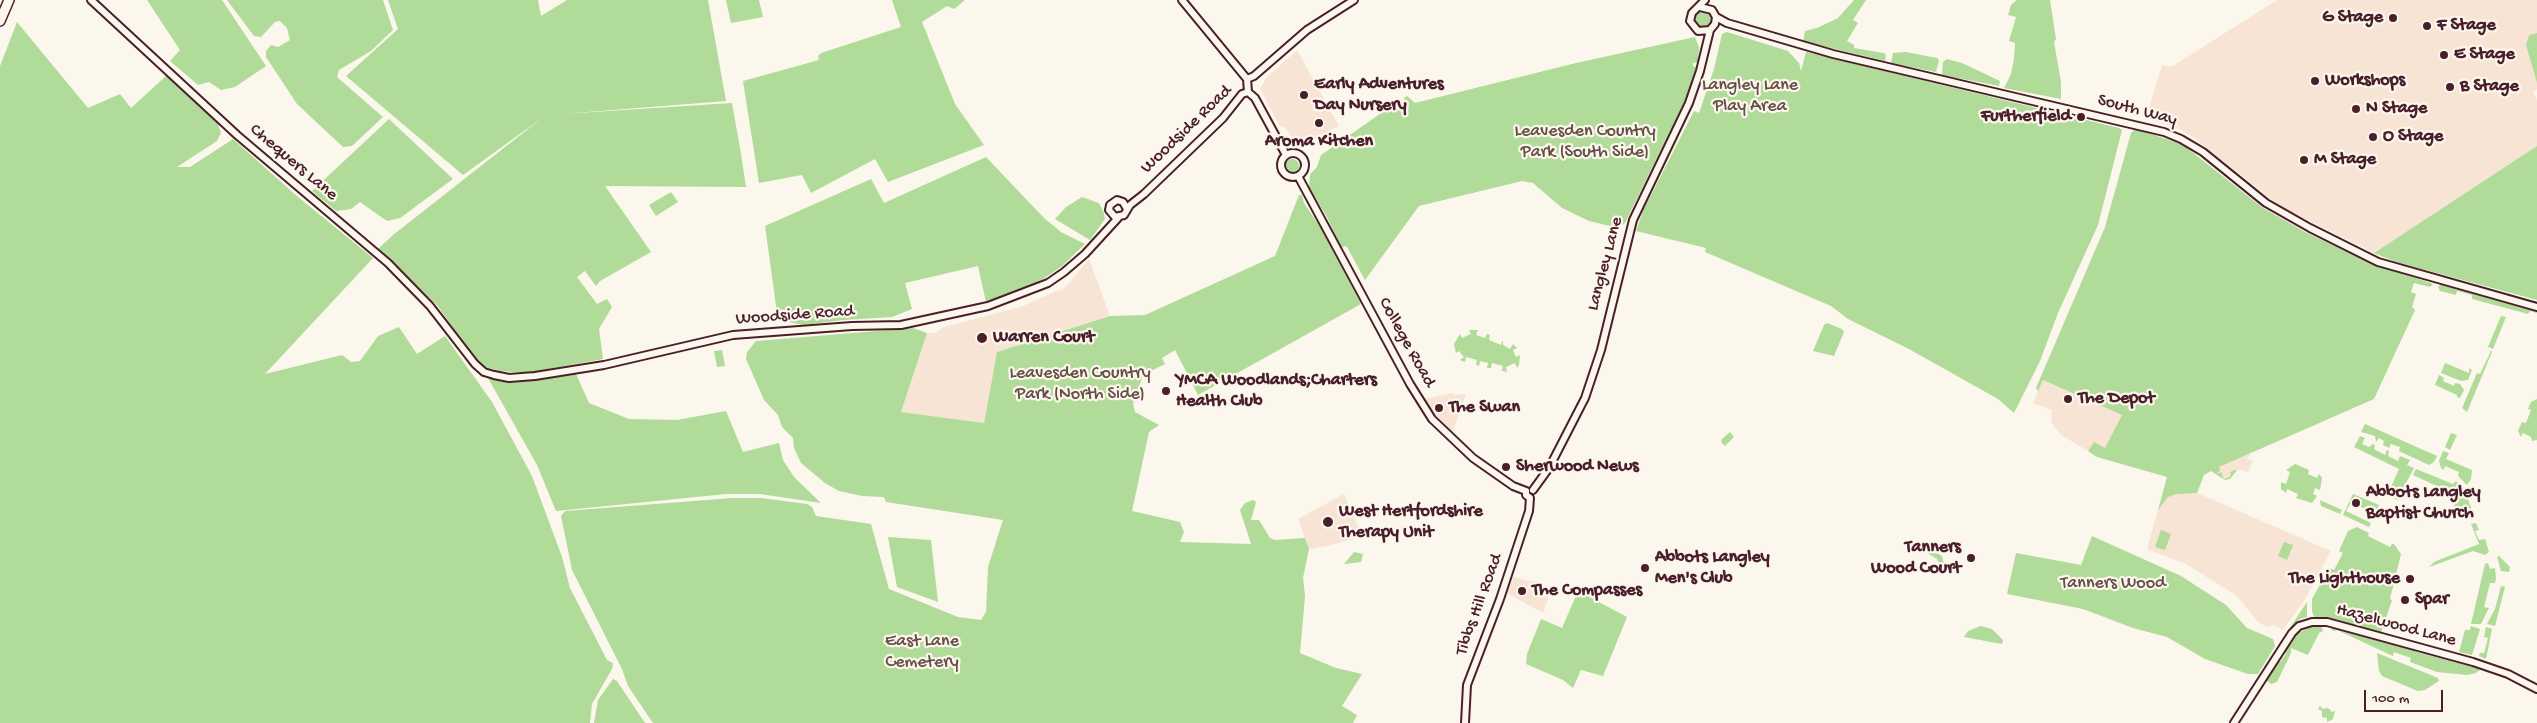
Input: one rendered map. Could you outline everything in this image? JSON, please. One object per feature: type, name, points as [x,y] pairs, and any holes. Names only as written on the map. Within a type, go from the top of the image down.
[{"type":"highway","points":[[0,21],[9,0]]},
{"type":"street","name":"Chequers Lane","points":[[91,0],[237,135],[388,263],[430,306],[468,355]]},
{"type":"street","points":[[1182,0],[1247,80],[1248,92],[1255,98],[1286,155]]},
{"type":"street","points":[[1247,80],[1307,30],[1354,0]]},
{"type":"street","points":[[1705,0],[1692,13],[1690,19],[1693,27],[1698,31],[1705,44]]},
{"type":"street","points":[[1711,0],[1712,10],[1716,17],[1711,29]]},
{"type":"street","points":[[1700,7],[1712,10]]},
{"type":"street","name":"South Way","points":[[1716,17],[1727,23],[1833,54],[2164,132],[2181,138],[2203,152],[2266,203],[2310,228],[2378,262],[2537,307]]},
{"type":"street","points":[[1698,31],[1711,29],[1727,23]]},
{"type":"street","name":"Langley Lane","points":[[1530,490],[1552,464],[1584,400],[1601,350],[1633,220],[1689,102],[1700,72],[1705,44],[1711,29]]},
{"type":"street","name":"Woodside Road","points":[[1127,209],[1223,118],[1242,94],[1248,92]]},
{"type":"street","points":[[1297,154],[1303,158],[1305,166],[1298,176],[1287,176],[1282,170],[1282,160],[1286,155],[1297,154]]},
{"type":"street","name":"College Road","points":[[1298,176],[1410,384],[1432,418],[1473,458],[1513,486],[1530,490]]},
{"type":"street","name":"Woodside Road","points":[[1121,201],[1130,199],[1147,190]]},
{"type":"street","points":[[1115,201],[1121,201],[1127,209],[1124,215],[1118,218],[1111,214],[1110,205],[1115,201]]},
{"type":"street","name":"Woodside Road","points":[[1108,228],[1111,214]]},
{"type":"street","name":"Woodside Road","points":[[468,355],[480,369],[494,375],[509,378],[535,376],[604,365],[733,335],[852,326],[901,325],[923,321],[996,304],[1048,283],[1085,254],[1118,218]]},
{"type":"street","name":"Tibbs Hill Road","points":[[1465,723],[1467,685],[1500,599],[1529,511],[1530,498],[1533,496],[1530,490]]},
{"type":"street","name":"Hazelwood Lane","points":[[2234,723],[2292,633],[2300,626],[2312,622],[2327,622],[2473,662],[2508,674],[2537,689]]},
{"type":"shaded area","points":[[2277,0],[2537,0],[2537,33],[2529,35],[2526,45],[2537,83],[2537,89],[2533,92],[2537,100],[2537,146],[2374,253],[2281,207],[2193,137],[2179,129],[2146,118],[2162,65],[2173,66]]},
{"type":"shaded area","points":[[1297,50],[1339,126],[1302,146],[1298,139],[1293,141],[1283,126],[1280,127],[1260,89],[1266,78]]},
{"type":"shaded area","name":"Warren Court","points":[[1089,259],[1110,316],[997,352],[984,423],[901,412],[927,333],[936,333],[942,328],[1023,306],[1066,287]]},
{"type":"shaded area","points":[[2043,380],[2122,415],[2105,448],[2094,442],[2088,451],[2061,435],[2051,422],[2052,410],[2033,403]]},
{"type":"shaded area","points":[[1453,393],[1455,395],[1466,394],[1452,434],[1424,399]]},
{"type":"shaded area","points":[[2249,454],[2250,456],[2246,458],[2253,461],[2248,472],[2236,469],[2232,475],[2224,479],[2221,473],[2218,474],[2219,467]]},
{"type":"shaded area","points":[[2197,493],[2331,551],[2304,601],[2283,630],[2274,625],[2267,627],[2258,622],[2237,596],[2186,564],[2147,549],[2158,510],[2167,497],[2177,494]]},
{"type":"shaded area","name":"West Hertfordshire Therapy Unit","points":[[1344,494],[1362,536],[1332,545],[1309,549],[1298,519]]},
{"type":"shaded area","points":[[1514,577],[1552,587],[1543,613],[1507,593]]},
{"type":"green space","points":[[147,0],[222,0],[266,66],[235,87],[221,90],[209,82],[198,85],[170,61],[180,50]]},
{"type":"green space","points":[[227,0],[383,0],[393,30],[371,51],[339,70],[337,77],[383,117],[352,146],[343,147],[297,104],[266,57],[266,51],[271,45],[278,47],[290,40],[287,28],[280,21],[275,22],[261,37],[254,36]]},
{"type":"green space","points":[[388,0],[538,0],[541,16],[567,0],[708,0],[726,101],[562,114],[732,103],[741,154],[746,187],[605,186],[651,252],[600,281],[596,286],[585,271],[577,277],[597,304],[607,299],[612,307],[599,329],[603,359],[526,373],[499,371],[485,367],[472,355],[437,305],[378,249],[393,235],[542,118],[463,175],[346,76],[398,29]]},
{"type":"green space","points":[[726,0],[759,0],[763,17],[731,23]]},
{"type":"green space","points":[[892,0],[965,0],[954,9],[947,6],[922,22],[955,104],[984,145],[888,182],[875,159],[811,193],[802,175],[759,183],[743,81],[819,60],[818,56],[821,53],[901,27]]},
{"type":"green space","points":[[1854,0],[1866,0],[1853,20],[1858,23],[1847,41],[1854,45],[1854,48],[1884,53],[1886,55],[1885,61],[1803,41],[1805,31],[1817,28],[1838,18]]},
{"type":"green space","points":[[2017,0],[2050,0],[2056,39],[2054,42],[2061,82],[2061,99],[2004,88],[2011,74],[2015,43],[2009,41],[2016,17],[2008,15],[2011,5]]},
{"type":"green space","points":[[1703,10],[1709,13],[1712,19],[1709,25],[1703,28],[1697,25],[1694,19],[1697,13]]},
{"type":"green space","points":[[17,22],[88,108],[120,94],[131,108],[167,75],[216,119],[221,133],[217,141],[177,167],[190,167],[233,139],[298,197],[373,258],[265,374],[342,355],[351,362],[360,361],[378,336],[399,327],[417,354],[445,336],[492,402],[532,476],[562,557],[570,588],[607,660],[613,663],[612,669],[592,704],[590,723],[0,723],[0,66]]},
{"type":"green space","name":"Langley Lane Play Area","points":[[1727,32],[1788,51],[1799,63],[1801,71],[1806,52],[2122,130],[2098,225],[2058,313],[2040,361],[2014,413],[1998,399],[1909,349],[1848,319],[1831,306],[1705,252],[1706,248],[1636,231],[1643,211],[1694,111],[1699,113],[1714,69],[1722,34]]},
{"type":"green space","points":[[2537,33],[2537,83],[2526,45],[2529,35]]},
{"type":"green space","name":"Leavesden Country Park (South Side)","points":[[1695,37],[1699,47],[1698,62],[1693,63],[1693,66],[1696,67],[1687,96],[1625,223],[1618,228],[1589,221],[1562,208],[1533,183],[1522,181],[1419,206],[1365,280],[1347,247],[1341,248],[1327,217],[1309,187],[1310,174],[1317,167],[1321,155],[1400,100],[1403,106],[1406,104],[1404,98],[1407,96],[1415,103],[1576,63]]},
{"type":"green space","points":[[1906,52],[1937,58],[1939,60],[1936,72],[1891,63],[1893,53]]},
{"type":"green space","points":[[1947,59],[1962,63],[2000,81],[1999,86],[1942,75],[1943,62]]},
{"type":"green space","points":[[389,119],[453,179],[400,218],[387,221],[360,202],[351,209],[336,211],[312,191]]},
{"type":"green space","points":[[2135,129],[2182,144],[2263,208],[2307,233],[2364,260],[2433,284],[2430,287],[2414,283],[2411,292],[2416,294],[2412,307],[2415,310],[2374,399],[2219,467],[2220,470],[2217,474],[2221,472],[2224,479],[2231,476],[2230,472],[2238,469],[2230,479],[2225,480],[2211,471],[2204,475],[2197,493],[2177,494],[2168,497],[2158,510],[2167,477],[2097,457],[2088,451],[2094,442],[2105,448],[2122,415],[2043,380],[2038,391],[2036,388],[2105,227],[2131,133]]},
{"type":"green space","points":[[2537,146],[2537,300],[2396,262],[2374,253]]},
{"type":"green space","points":[[986,157],[1044,218],[1061,232],[1085,244],[1062,266],[1043,279],[1011,295],[986,302],[978,266],[905,283],[912,309],[892,317],[804,325],[778,320],[765,226],[871,179],[884,203]]},
{"type":"green space","points":[[1289,159],[1295,159],[1299,166],[1295,173],[1289,173],[1285,169],[1285,163]]},
{"type":"green space","points":[[671,192],[678,202],[656,216],[649,205]]},
{"type":"green space","points":[[1299,195],[1302,195],[1304,203],[1320,227],[1361,304],[1198,395],[1175,350],[1162,358],[1165,364],[1143,375],[1133,404],[1135,412],[1159,425],[1149,432],[1132,511],[1180,522],[1184,532],[1180,542],[1251,544],[1240,510],[1245,503],[1253,500],[1256,502],[1251,520],[1259,520],[1270,538],[1275,540],[1305,538],[1309,549],[1303,578],[1305,596],[1300,653],[1336,668],[1362,674],[1342,706],[1357,715],[1353,723],[653,723],[628,686],[622,669],[572,570],[561,516],[565,511],[732,498],[761,498],[807,504],[812,507],[816,516],[871,524],[889,589],[958,617],[981,620],[986,612],[988,567],[1003,520],[886,502],[884,497],[862,496],[839,491],[825,483],[801,463],[794,448],[793,438],[782,427],[778,415],[764,400],[746,359],[747,352],[756,341],[913,328],[927,333],[901,412],[984,423],[997,352],[1110,316],[1145,315],[1275,256]]},
{"type":"green space","points":[[1082,197],[1099,203],[1104,213],[1105,219],[1090,240],[1055,219],[1066,207]]},
{"type":"green space","points":[[2441,284],[2537,310],[2537,313],[2530,311],[2528,314],[2472,299],[2472,295],[2457,291],[2456,295],[2440,291],[2438,287]]},
{"type":"green space","points":[[2501,316],[2506,317],[2493,349],[2488,347]]},
{"type":"green space","points":[[1827,323],[1842,329],[1844,332],[1834,356],[1813,351],[1824,325]]},
{"type":"green space","points":[[1469,330],[1478,330],[1476,335],[1485,338],[1487,334],[1490,335],[1489,340],[1501,345],[1503,340],[1503,345],[1510,349],[1513,344],[1517,348],[1513,350],[1516,357],[1520,355],[1517,368],[1515,363],[1506,367],[1507,372],[1502,371],[1503,366],[1492,363],[1491,368],[1487,368],[1488,363],[1480,361],[1479,366],[1476,365],[1477,360],[1466,357],[1465,362],[1460,360],[1464,357],[1459,351],[1456,353],[1454,344],[1460,334],[1462,338],[1471,334]]},
{"type":"green space","points":[[2487,349],[2492,351],[2492,352],[2467,412],[2462,408],[2477,373],[2480,374],[2491,351]]},
{"type":"green space","points":[[722,350],[725,366],[717,367],[714,351]]},
{"type":"green space","points":[[2445,363],[2469,373],[2469,368],[2472,370],[2468,380],[2461,381],[2441,373]]},
{"type":"green space","points":[[576,374],[589,403],[629,419],[677,420],[726,411],[743,452],[779,443],[783,460],[794,477],[821,503],[760,494],[726,494],[556,511],[537,465],[488,378],[524,381]]},
{"type":"green space","points":[[2439,375],[2444,378],[2443,381],[2454,386],[2455,383],[2460,384],[2464,390],[2460,398],[2435,385]]},
{"type":"green space","points":[[2537,399],[2537,440],[2532,441],[2531,437],[2523,433],[2521,437],[2518,431],[2522,422],[2526,423],[2531,410],[2528,409],[2531,402]]},
{"type":"green space","points":[[2365,424],[2437,456],[2434,462],[2429,465],[2399,451],[2400,447],[2391,444],[2389,448],[2383,445],[2384,441],[2379,438],[2376,442],[2375,436],[2361,432]]},
{"type":"green space","points":[[1730,432],[1734,437],[1725,446],[1721,442],[1722,439]]},
{"type":"green space","points":[[2451,433],[2457,435],[2450,450],[2445,447]]},
{"type":"green space","points":[[2360,436],[2365,438],[2362,444],[2369,447],[2373,444],[2375,445],[2374,449],[2385,455],[2387,450],[2389,451],[2388,456],[2398,461],[2400,456],[2410,460],[2407,465],[2414,468],[2397,500],[2392,496],[2387,496],[2399,469],[2354,447]]},
{"type":"green space","points":[[2443,451],[2449,453],[2446,459],[2472,470],[2471,479],[2467,485],[2458,476],[2459,472],[2445,466],[2444,470],[2441,468],[2439,461]]},
{"type":"green space","points":[[2295,464],[2309,470],[2308,474],[2317,478],[2319,474],[2322,478],[2320,490],[2315,488],[2313,494],[2317,496],[2312,503],[2296,498],[2298,494],[2287,489],[2286,493],[2281,489],[2281,482],[2286,484],[2290,472],[2286,470]]},
{"type":"green space","points":[[2416,469],[2453,484],[2456,481],[2462,486],[2456,495],[2413,475]]},
{"type":"green space","points":[[2464,489],[2473,513],[2467,515],[2464,508],[2456,510],[2454,505]]},
{"type":"green space","points":[[2353,494],[2379,505],[2375,513],[2359,506],[2362,500],[2355,496],[2346,511],[2371,523],[2369,527],[2343,515]]},
{"type":"green space","points":[[2320,500],[2342,510],[2340,514],[2321,506]]},
{"type":"green space","points":[[2476,523],[2479,530],[2475,531],[2479,540],[2485,539],[2489,552],[2485,555],[2473,551],[2429,567],[2434,562],[2479,544],[2471,524]]},
{"type":"green space","points":[[2357,527],[2369,533],[2368,536],[2390,547],[2394,544],[2401,554],[2390,599],[2392,600],[2381,633],[2314,617],[2312,611],[2312,599],[2329,568],[2334,570],[2343,553],[2339,551],[2348,531]]},
{"type":"green space","points":[[2161,530],[2171,534],[2165,550],[2155,547]]},
{"type":"green space","name":"Tanners Wood","points":[[2092,536],[2181,576],[2226,605],[2247,628],[2273,639],[2275,646],[2258,674],[2248,674],[2205,659],[2167,637],[2133,628],[2083,609],[2007,594],[2016,553],[2081,565]]},
{"type":"green space","points":[[888,537],[931,540],[938,602],[897,587]]},
{"type":"green space","points":[[2284,542],[2293,545],[2287,560],[2278,556]]},
{"type":"green space","points":[[1928,548],[1942,556],[1946,572],[1943,572],[1937,559],[1927,553]]},
{"type":"green space","points":[[1354,552],[1363,554],[1361,562],[1344,564]]},
{"type":"green space","points":[[2499,556],[2510,567],[2509,572],[2501,571],[2497,557]]},
{"type":"green space","points":[[2488,563],[2490,569],[2495,568],[2496,579],[2495,583],[2490,583],[2484,607],[2489,608],[2481,624],[2471,624],[2485,564]]},
{"type":"green space","points":[[2501,586],[2505,587],[2495,626],[2487,624],[2495,609]]},
{"type":"green space","points":[[1578,591],[1627,617],[1603,676],[1581,670],[1573,688],[1563,680],[1526,664],[1527,654],[1541,619],[1562,628]]},
{"type":"green space","points":[[2307,602],[2307,617],[2300,619],[2289,629]]},
{"type":"green space","points":[[2321,624],[2323,631],[2319,633],[2308,655],[2291,648],[2291,653],[2277,682],[2271,684],[2266,680],[2263,685],[2261,683],[2277,660],[2280,662],[2286,654],[2283,651],[2294,635]]},
{"type":"green space","points":[[1981,626],[1992,629],[2003,640],[2002,644],[1964,637],[1968,631]]},
{"type":"green space","points":[[2330,626],[2481,669],[2476,673],[2467,675],[2437,672],[2410,662],[2411,658],[2394,652],[2393,656],[2337,630],[2333,631]]},
{"type":"green space","points":[[2471,626],[2480,629],[2472,655],[2459,652],[2465,630],[2470,630]]},
{"type":"green space","points":[[2486,627],[2492,629],[2486,659],[2479,656],[2480,653],[2484,653],[2488,638],[2484,637]]},
{"type":"green space","points":[[2377,653],[2438,678],[2439,681],[2425,690],[2418,691],[2382,676],[2379,671]]},
{"type":"green space","points":[[613,679],[617,681],[645,723],[594,723],[598,700]]},
{"type":"green space","points":[[2320,706],[2323,709],[2328,708],[2332,712],[2335,711],[2333,719],[2327,722],[2327,718],[2322,717],[2322,711],[2318,709]]},
{"type":"place","name":"G Stage","points":[[2393,18]]},
{"type":"place","name":"F Stage","points":[[2427,26]]},
{"type":"place","name":"E Stage","points":[[2444,55]]},
{"type":"place","name":"Workshops","points":[[2315,81]]},
{"type":"place","name":"B Stage","points":[[2450,87]]},
{"type":"place","name":"Early Adventures Day Nursery","points":[[1304,95]]},
{"type":"place","name":"N Stage","points":[[2356,109]]},
{"type":"place","name":"Furtherfield","points":[[2081,117]]},
{"type":"place","name":"Aroma Kitchen","points":[[1319,123]]},
{"type":"place","name":"O Stage","points":[[2373,137]]},
{"type":"place","name":"M Stage","points":[[2304,160]]},
{"type":"place","name":"Warren Court","points":[[982,338]]},
{"type":"place","name":"YMCA Woodlands;Charters Health Club","points":[[1166,391]]},
{"type":"place","name":"The Depot","points":[[2068,399]]},
{"type":"place","name":"The Swan","points":[[1439,408]]},
{"type":"place","name":"Sherwood News","points":[[1506,467]]},
{"type":"place","name":"Abbots Langley Baptist Church","points":[[2356,503]]},
{"type":"place","name":"West Hertfordshire Therapy Unit","points":[[1328,522]]},
{"type":"place","name":"Tanners Wood Court","points":[[1971,558]]},
{"type":"place","name":"Abbots Langley Men's Club","points":[[1645,568]]},
{"type":"place","name":"The Lighthouse","points":[[2410,579]]},
{"type":"place","name":"The Compasses","points":[[1522,591]]},
{"type":"place","name":"Spar","points":[[2405,600]]},
{"type":"park label","name":"Leavesden Country Park (North Side)","points":[[1080,384]]},
{"type":"park label","name":"East Lane Cemetery","points":[[922,652]]}]
